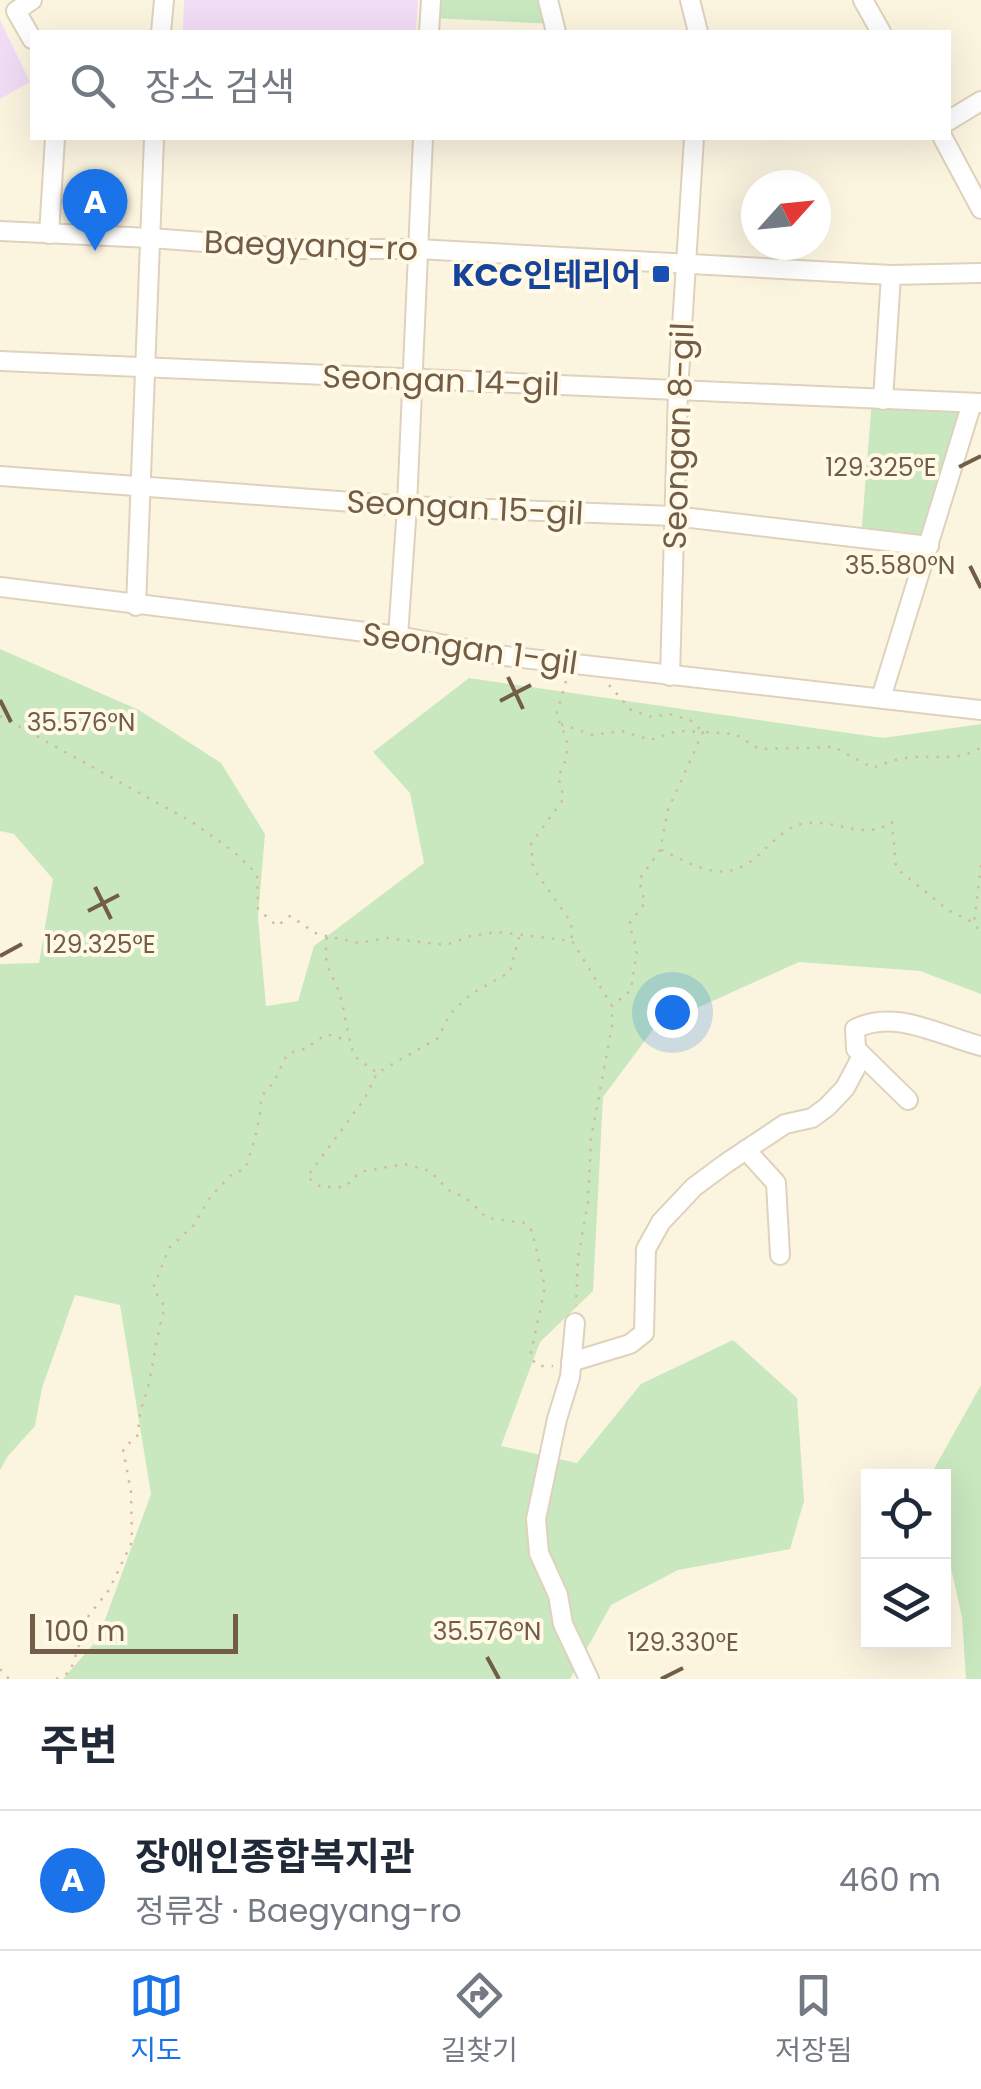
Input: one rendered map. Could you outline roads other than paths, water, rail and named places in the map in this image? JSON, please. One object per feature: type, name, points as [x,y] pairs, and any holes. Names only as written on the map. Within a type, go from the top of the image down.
[{"type":"street","points":[[30,36],[16,12],[32,0]]},
{"type":"street","points":[[161,30],[164,0]]},
{"type":"street","points":[[429,30],[431,0]]},
{"type":"street","points":[[548,0],[556,30]]},
{"type":"street","points":[[690,0],[698,30]]},
{"type":"street","points":[[863,0],[880,30]]},
{"type":"street","points":[[951,119],[981,102]]},
{"type":"street","points":[[49,234],[55,140]]},
{"type":"street","points":[[136,606],[154,140]]},
{"type":"street","points":[[398,636],[408,506],[423,140]]},
{"type":"street","name":"Seongan 8-gil","points":[[670,676],[678,390],[694,140]]},
{"type":"street","points":[[943,140],[981,209]]},
{"type":"street","name":"Baegyang-ro","points":[[0,232],[297,249],[416,249],[684,266],[981,274]]},
{"type":"street","points":[[883,400],[892,274]]},
{"type":"street","name":"Seongan 14-gil","points":[[0,361],[977,403]]},
{"type":"street","points":[[881,698],[977,403]]},
{"type":"street","name":"Seongan 15-gil","points":[[0,476],[408,506],[674,516],[928,546]]},
{"type":"street","name":"Seongan 1-gil","points":[[0,587],[398,636],[504,656],[981,710]]},
{"type":"street","points":[[908,1100],[856,1049],[855,1029],[871,1020],[891,1019],[981,1046]]},
{"type":"street","points":[[571,1364],[630,1344],[644,1333],[646,1248],[662,1222],[694,1187],[785,1124],[812,1118],[827,1107],[845,1088],[862,1056]]},
{"type":"street","points":[[746,1150],[776,1183],[780,1255]]},
{"type":"street","points":[[575,1323],[571,1364],[536,1519],[539,1553],[558,1594],[563,1624],[589,1679]]},
{"type":"place","name":"장애인종합복지관","points":[[95,251]]},
{"type":"place","name":"KCC인테리어","points":[[661,274]]}]
